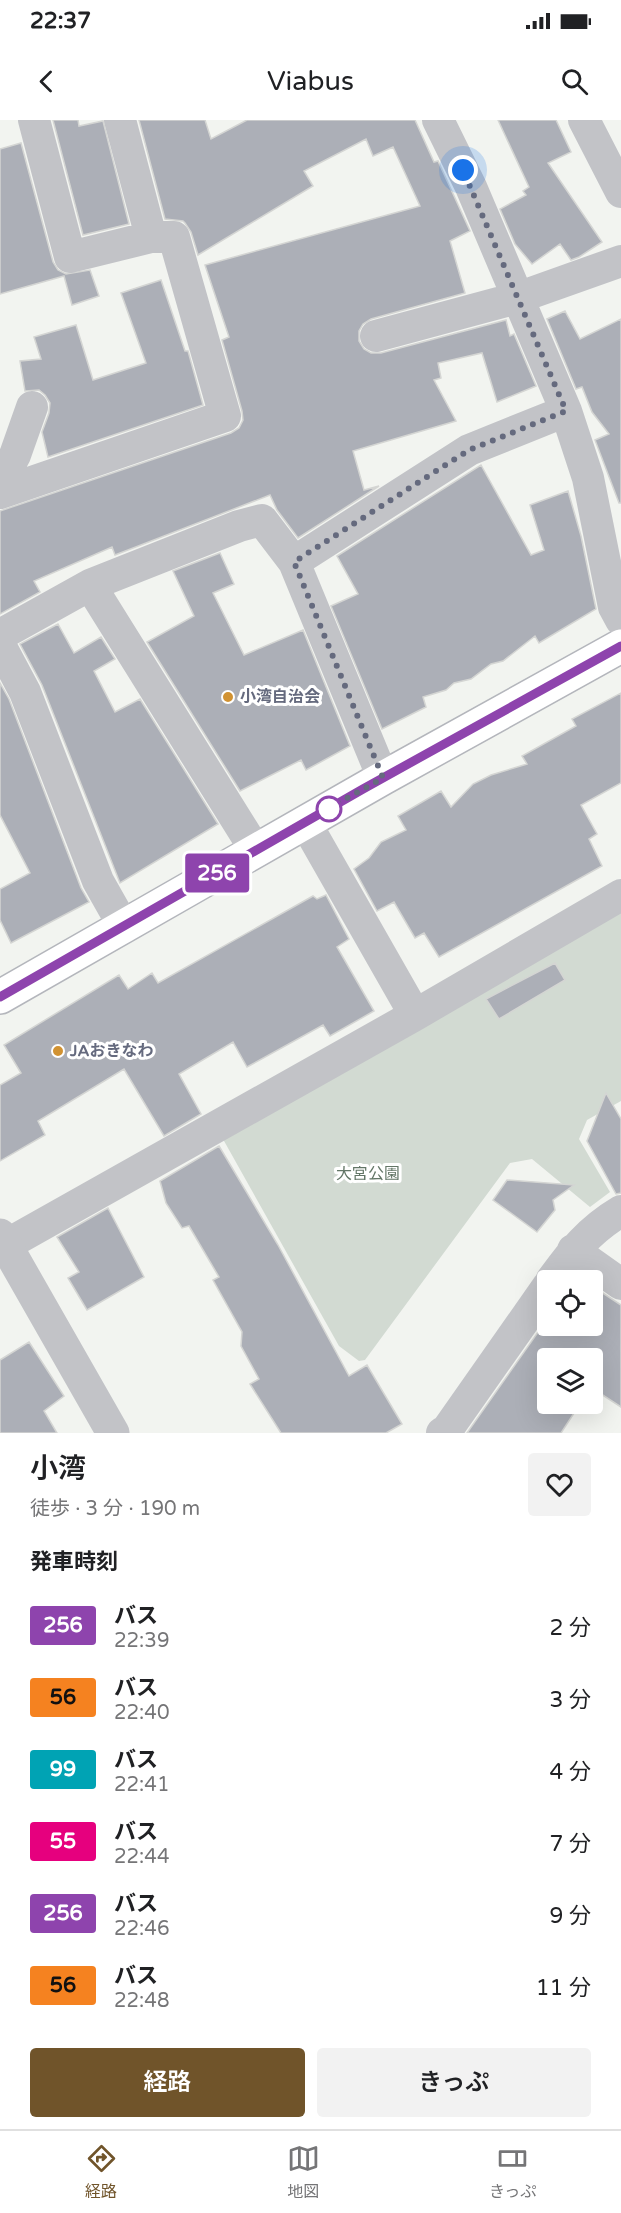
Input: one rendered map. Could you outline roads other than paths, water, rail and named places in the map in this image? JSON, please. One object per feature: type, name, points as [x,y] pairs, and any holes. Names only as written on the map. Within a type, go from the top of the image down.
[{"type":"main road","points":[[0,997],[305,822],[621,646]]},
{"type":"street","points":[[0,493],[225,416],[174,237],[151,237],[70,257],[34,120]]},
{"type":"street","points":[[120,120],[151,237]]},
{"type":"street","points":[[438,120],[471,187],[566,411],[588,478],[614,607],[621,620]]},
{"type":"street","points":[[584,120],[621,192]]},
{"type":"street","points":[[376,336],[517,298],[621,261]]},
{"type":"street","points":[[0,483],[15,454],[32,407]]},
{"type":"street","points":[[294,562],[469,450],[566,411]]},
{"type":"street","points":[[0,635],[90,585],[239,526],[262,520],[294,562],[383,778]]},
{"type":"street","points":[[90,585],[256,851]]},
{"type":"street","points":[[0,645],[25,692],[98,881],[124,927]]},
{"type":"street","points":[[305,822],[415,1015]]},
{"type":"street","points":[[113,1433],[3,1240],[415,1015],[621,895]]},
{"type":"street","points":[[559,1270],[573,1250],[605,1221],[621,1211]]},
{"type":"street","points":[[573,1250],[621,1284]]},
{"type":"street","points":[[446,1432],[537,1302]]},
{"type":"place","name":"小湾自治会","points":[[228,697]]},
{"type":"place","name":"JAおきなわ","points":[[58,1051]]},
{"type":"park label","name":"大宮公園","points":[[368,1174]]}]
